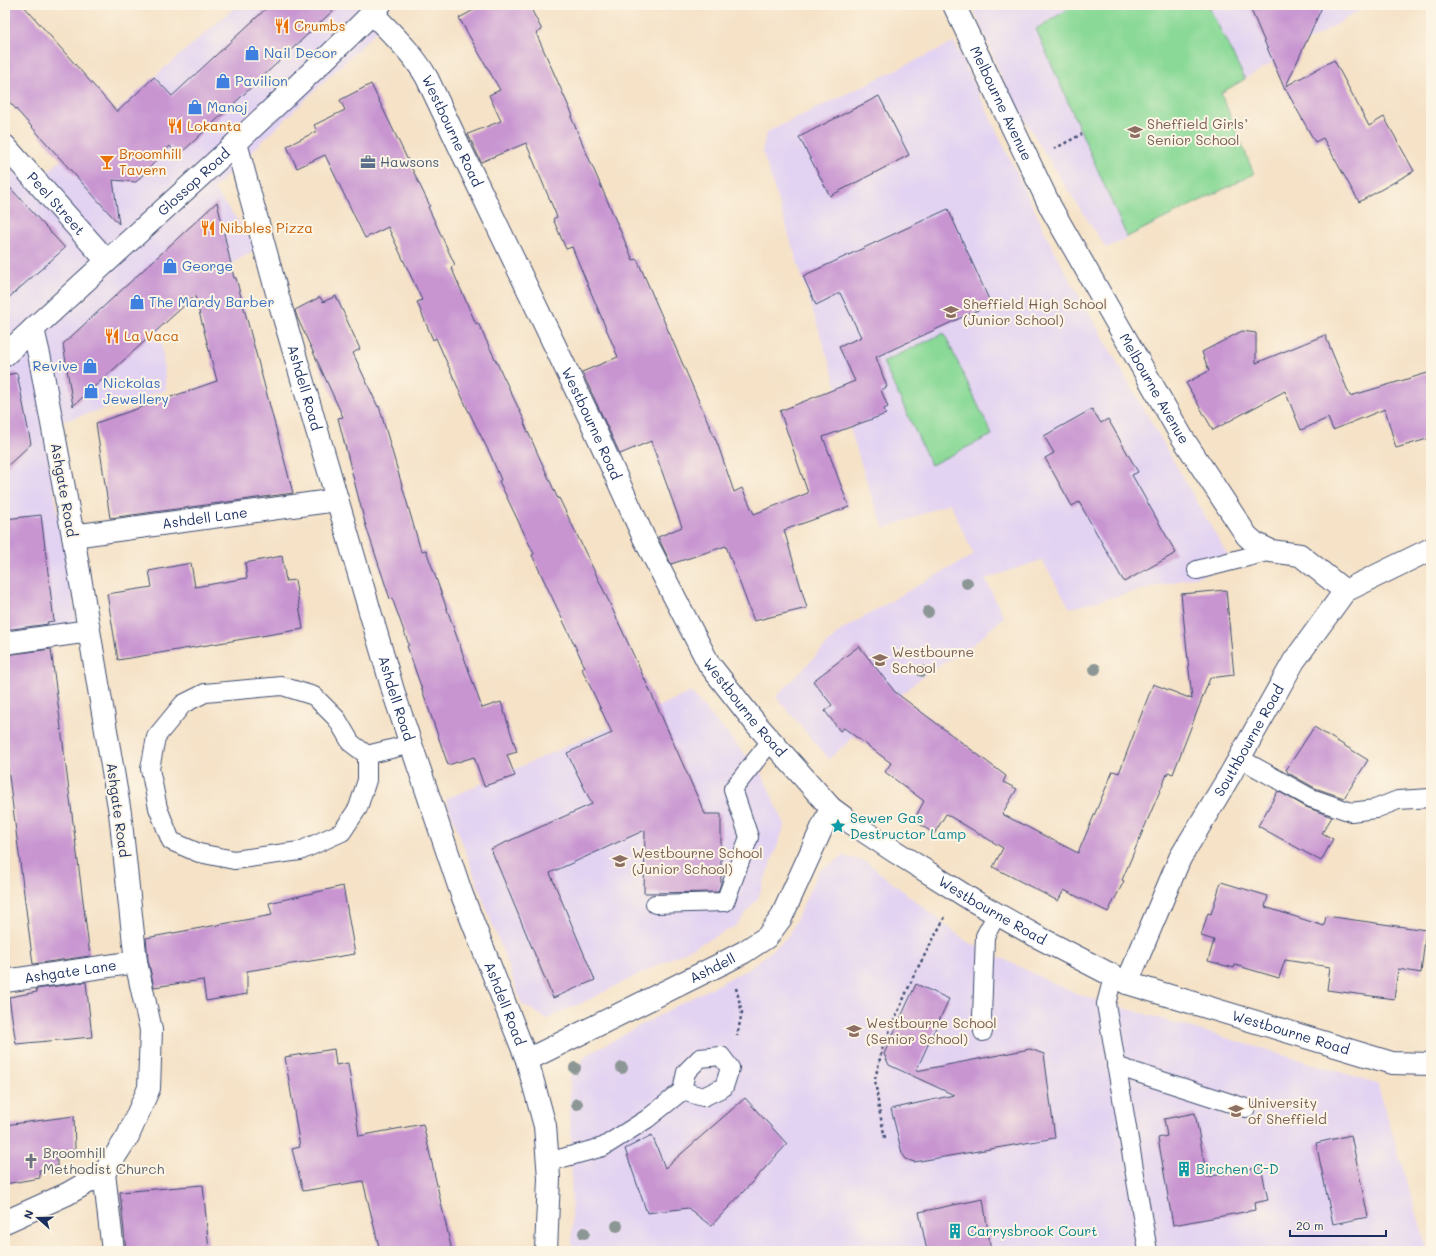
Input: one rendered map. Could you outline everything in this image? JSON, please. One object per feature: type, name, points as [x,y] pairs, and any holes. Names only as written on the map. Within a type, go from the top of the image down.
[{"type":"street","name":"Melbourne Avenue","points":[[954,5],[1051,208],[1182,437],[1247,536],[1255,543],[1271,551],[1300,554],[1345,591]]},
{"type":"street","name":"Glossop Road","points":[[5,355],[184,192],[336,50],[376,9]]},
{"type":"street","name":"Westbourne Road","points":[[376,9],[421,67],[427,78],[590,419],[644,538],[709,664],[756,725],[831,808],[888,847],[958,891],[1036,936],[1120,980],[1392,1063],[1431,1064]]},
{"type":"street","name":"Ashdell Road","points":[[236,143],[280,304],[395,697],[462,896],[526,1060],[545,1126],[549,1178],[546,1251]]},
{"type":"street","name":"Peel Street","points":[[5,146],[107,261]]},
{"type":"street","name":"Ashgate Road","points":[[5,1222],[68,1194],[104,1173],[128,1136],[149,1088],[151,1030],[136,962],[120,813],[73,536],[33,329]]},
{"type":"street","name":"Ashdell Lane","points":[[73,536],[337,500]]},
{"type":"street","name":"Southbourne Road","points":[[1120,980],[1180,858],[1294,661],[1345,591],[1431,550]]},
{"type":"street","points":[[5,643],[89,632]]},
{"type":"street","name":"Ashdell","points":[[526,1060],[744,952],[767,937],[781,918],[831,808]]},
{"type":"street","name":"Ashgate Lane","points":[[5,981],[136,962]]},
{"type":"street","points":[[104,1173],[113,1251]]},
{"type":"lane","points":[[1197,570],[1271,551]]},
{"type":"lane","points":[[282,686],[314,696],[337,719],[351,743],[367,755],[367,780],[358,808],[342,832],[300,851],[234,860],[199,853],[171,841],[158,808],[150,769],[156,737],[183,704],[205,693],[282,686]]},
{"type":"lane","points":[[655,904],[725,902],[750,837],[733,789],[771,741]]},
{"type":"lane","points":[[367,755],[411,744]]},
{"type":"lane","points":[[1239,758],[1311,798],[1351,812],[1375,809],[1398,800],[1431,798]]},
{"type":"lane","points":[[983,1032],[982,1016],[985,936],[997,914]]},
{"type":"lane","points":[[1120,980],[1106,1004],[1148,1251]]},
{"type":"lane","points":[[548,1162],[603,1148],[647,1119],[682,1092],[686,1072],[700,1058],[721,1056],[730,1068],[724,1087],[703,1097],[682,1092]]},
{"type":"lane","points":[[1116,1066],[1246,1108]]},
{"type":"path","points":[[885,1138],[875,1079],[883,1046],[914,975],[958,891]]},
{"type":"path","points":[[721,1056],[737,1040],[742,1012],[735,986],[723,962]]},
{"type":"shaded area","points":[[238,5],[383,5],[392,16],[213,189],[259,247],[159,309],[166,390],[43,427],[77,625],[5,635],[5,133],[43,176],[154,77]]},
{"type":"shaded area","name":"Sheffield Girls’ Senior School","points":[[972,5],[1369,5],[1221,93],[1254,174],[1106,248],[1056,172],[1006,88]]},
{"type":"shaded area","name":"Sheffield High School (Junior School)","points":[[954,42],[1056,255],[1234,567],[1070,608],[1042,560],[985,579],[1004,617],[975,643],[923,676],[829,759],[776,697],[840,631],[920,584],[974,555],[950,503],[884,529],[872,498],[762,150],[767,132]]},
{"type":"shaded area","name":"Westbourne School (Junior School)","points":[[691,692],[762,774],[785,825],[758,898],[736,926],[547,1019],[522,1004],[446,799]]},
{"type":"shaded area","name":"Westbourne School (Senior School)","points":[[844,856],[866,862],[966,941],[1074,993],[1377,1083],[1428,1251],[572,1251],[571,1134],[569,1115],[570,1077],[585,1056],[674,1007],[750,968],[789,936],[818,871]]},
{"type":"green space","name":"Sheffield Girls’ Senior School","points":[[1075,5],[1208,5],[1245,79],[1221,93],[1254,174],[1127,237],[1036,29]]},
{"type":"green space","points":[[944,333],[992,435],[931,465],[883,362]]},
{"type":"building","points":[[5,5],[23,5],[117,112],[154,77],[172,96],[270,5],[339,5],[178,156],[170,146],[136,182],[113,180],[119,224],[5,97]]},
{"type":"building","points":[[483,5],[529,5],[542,30],[536,33],[573,116],[571,117],[633,260],[637,259],[718,445],[734,492],[742,488],[754,514],[808,493],[780,411],[855,381],[839,347],[861,337],[840,293],[816,305],[803,276],[948,209],[991,304],[876,357],[887,387],[881,390],[888,407],[884,409],[886,414],[823,437],[849,507],[784,530],[807,608],[754,621],[726,546],[671,564],[658,537],[682,527],[651,441],[620,454],[582,372],[618,357],[572,247],[566,249],[553,219],[557,217],[526,143],[481,162],[468,134],[501,121],[489,95],[500,90],[459,18]]},
{"type":"building","points":[[1249,5],[1323,5],[1286,86],[1334,60],[1369,126],[1384,117],[1414,171],[1359,202],[1323,138],[1315,142],[1285,88],[1285,90]]},
{"type":"building","points":[[371,84],[430,206],[428,207],[455,265],[451,267],[476,324],[478,323],[525,422],[524,423],[558,499],[559,498],[604,591],[705,814],[721,814],[721,883],[718,892],[644,893],[645,830],[550,873],[595,980],[553,998],[491,849],[592,804],[567,753],[612,733],[582,669],[585,667],[499,481],[501,480],[491,456],[467,408],[436,338],[433,340],[417,302],[422,300],[388,227],[365,238],[325,155],[297,168],[287,146],[317,131],[314,125],[345,110],[340,100]]},
{"type":"building","points":[[879,96],[909,155],[830,196],[799,137]]},
{"type":"building","points":[[5,182],[65,248],[5,301]]},
{"type":"building","points":[[217,202],[234,278],[236,278],[293,493],[110,518],[96,423],[217,381],[195,296],[73,406],[63,344]]},
{"type":"building","points":[[336,296],[360,349],[353,353],[378,407],[379,406],[421,551],[426,550],[482,708],[501,702],[517,752],[507,755],[515,776],[484,786],[474,757],[448,765],[407,646],[409,645],[392,598],[390,599],[365,523],[338,418],[343,417],[295,310],[320,297],[323,302]]},
{"type":"building","points":[[1242,331],[1256,333],[1256,363],[1325,335],[1350,396],[1431,372],[1431,438],[1396,448],[1385,409],[1333,430],[1328,418],[1301,430],[1285,391],[1213,430],[1186,383],[1209,371],[1202,352]]},
{"type":"building","points":[[17,373],[31,444],[5,468],[5,375]]},
{"type":"building","points":[[1092,409],[1101,423],[1108,419],[1138,472],[1132,475],[1176,553],[1124,582],[1079,502],[1072,506],[1045,458],[1054,453],[1044,436]]},
{"type":"building","points":[[41,515],[54,621],[47,622],[48,624],[5,630],[5,519]]},
{"type":"building","points":[[282,556],[286,581],[295,580],[303,629],[118,660],[107,594],[152,587],[149,571],[191,563],[195,587],[247,578],[245,563]]},
{"type":"building","points":[[1226,590],[1234,675],[1210,678],[1173,774],[1168,772],[1122,880],[1124,881],[1108,912],[1064,890],[1058,901],[993,867],[1003,848],[946,814],[934,834],[914,820],[924,801],[885,772],[891,763],[844,728],[840,731],[825,711],[832,705],[813,681],[859,646],[895,692],[1006,776],[1003,782],[1017,789],[1002,814],[1078,853],[1113,771],[1119,773],[1153,684],[1192,699],[1181,594]]},
{"type":"building","points":[[51,649],[90,956],[33,964],[5,745],[5,655]]},
{"type":"building","points":[[1314,727],[1368,760],[1344,798],[1315,788],[1288,773],[1286,770]]},
{"type":"building","points":[[1278,791],[1306,807],[1332,817],[1322,833],[1333,839],[1321,861],[1258,826]]},
{"type":"building","points":[[1221,882],[1268,896],[1265,907],[1324,926],[1326,916],[1426,930],[1421,973],[1398,969],[1394,999],[1327,990],[1330,967],[1285,960],[1279,978],[1235,965],[1234,968],[1208,961],[1214,940],[1201,936],[1208,913],[1211,914]]},
{"type":"building","points":[[343,886],[355,954],[247,971],[247,994],[206,1001],[203,980],[154,987],[148,960],[146,938],[272,915],[269,903]]},
{"type":"building","points":[[86,982],[92,1037],[16,1044],[9,997],[37,992],[36,989]]},
{"type":"building","points":[[916,984],[949,999],[916,1071],[1030,1049],[1044,1054],[1055,1138],[914,1162],[906,1159],[902,1153],[891,1109],[954,1095],[889,1065],[884,1054]]},
{"type":"building","points":[[334,1049],[336,1065],[348,1063],[359,1136],[423,1124],[452,1251],[380,1251],[363,1181],[303,1191],[292,1149],[300,1147],[285,1057]]},
{"type":"building","points":[[745,1098],[787,1144],[711,1226],[688,1208],[647,1213],[625,1149],[652,1135],[665,1168]]},
{"type":"building","name":"Birchen C-D","points":[[1195,1113],[1207,1177],[1261,1167],[1268,1200],[1254,1203],[1255,1210],[1173,1225],[1158,1138],[1167,1136],[1164,1119]]},
{"type":"building","name":"Broomhill Methodist Church","points":[[74,1116],[75,1150],[57,1155],[57,1167],[39,1170],[40,1178],[5,1184],[5,1125]]},
{"type":"building","points":[[1351,1135],[1368,1217],[1333,1224],[1316,1143]]},
{"type":"building","points":[[203,1185],[209,1251],[126,1251],[120,1192]]},
{"type":"building","name":"Carrysbrook Court","points":[[983,1199],[991,1251],[927,1251],[919,1212]]},
{"type":"place","name":"Crumbs","points":[[282,26]]},
{"type":"place","name":"Nail Decor","points":[[252,53]]},
{"type":"place","name":"Pavilion","points":[[223,81]]},
{"type":"place","name":"Manoj","points":[[195,107]]},
{"type":"place","name":"Lokanta","points":[[175,126]]},
{"type":"place","name":"Sheffield Girls’ Senior School","points":[[1135,132]]},
{"type":"place","name":"Broomhill Tavern","points":[[107,162]]},
{"type":"place","name":"Hawsons","points":[[368,162]]},
{"type":"place","name":"Nibbles Pizza","points":[[208,228]]},
{"type":"place","name":"George","points":[[170,266]]},
{"type":"place","name":"The Mardy Barber","points":[[137,302]]},
{"type":"place","name":"Sheffield High School (Junior School)","points":[[951,312]]},
{"type":"place","name":"La Vaca","points":[[112,336]]},
{"type":"place","name":"Revive","points":[[90,366]]},
{"type":"place","name":"Nickolas Jewellery","points":[[91,391]]},
{"type":"place","name":"Westbourne School","points":[[880,660]]},
{"type":"place","name":"Sewer Gas Destructor Lamp","points":[[838,826]]},
{"type":"place","name":"Westbourne School (Junior School)","points":[[620,861]]},
{"type":"place","name":"Westbourne School (Senior School)","points":[[854,1031]]},
{"type":"place","name":"University of Sheffield","points":[[1236,1111]]},
{"type":"place","name":"Broomhill Methodist Church","points":[[31,1161]]},
{"type":"place","name":"Birchen C-D","points":[[1184,1169]]},
{"type":"place","name":"Carrysbrook Court","points":[[955,1231]]}]
